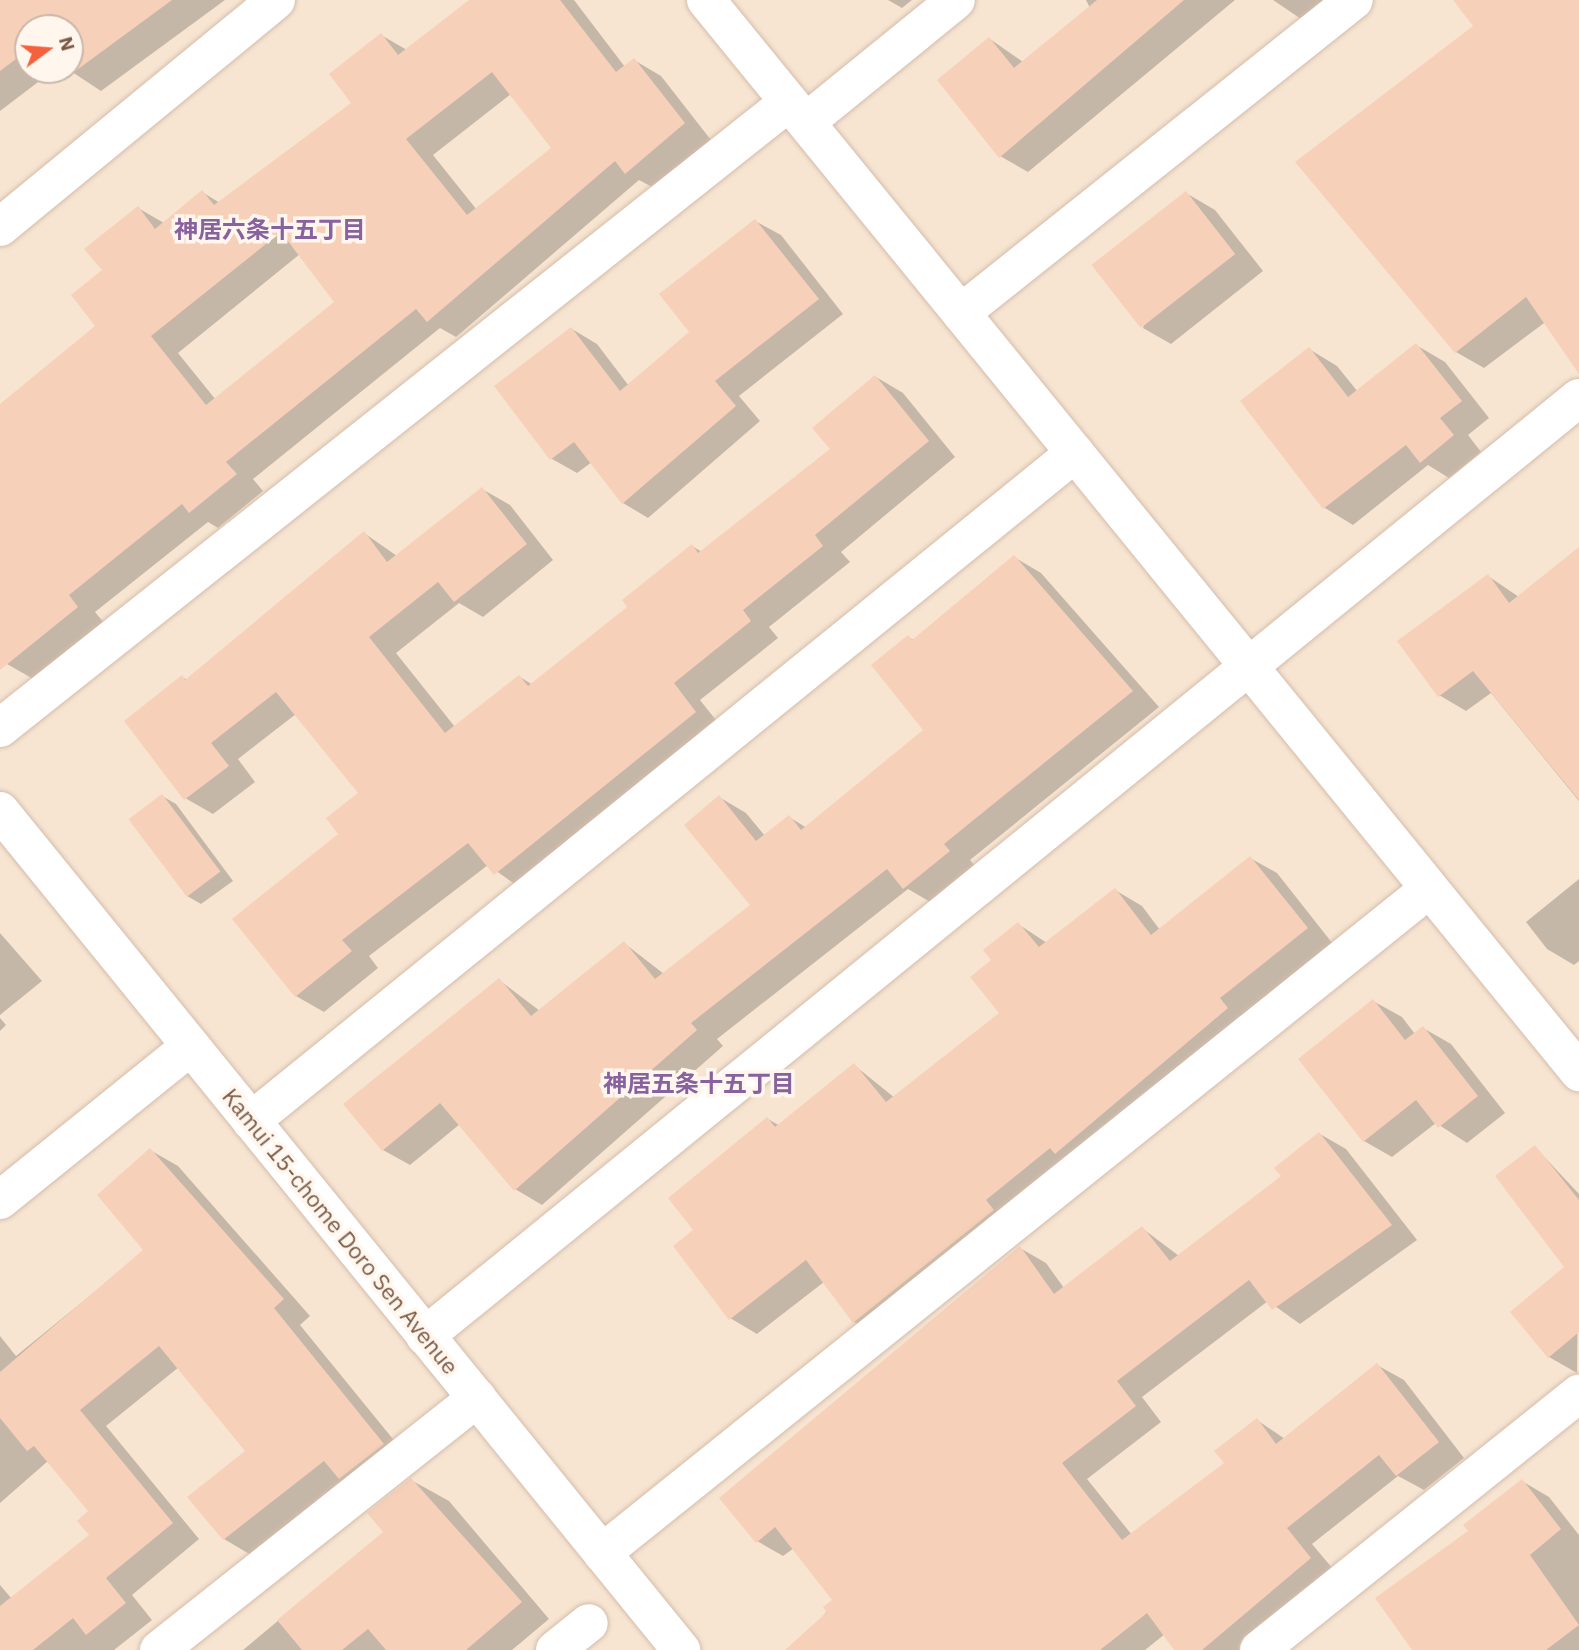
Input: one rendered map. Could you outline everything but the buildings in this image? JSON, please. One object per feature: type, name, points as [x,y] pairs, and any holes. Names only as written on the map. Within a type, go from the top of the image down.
[{"type":"street","points":[[0,227],[276,0]]},
{"type":"street","points":[[706,0],[1429,889],[1578,1067]]},
{"type":"street","points":[[0,729],[797,112],[956,0]]},
{"type":"street","points":[[961,313],[1354,0]]},
{"type":"street","points":[[425,1336],[1579,398]]},
{"type":"street","points":[[251,1121],[1075,453]]},
{"type":"street","name":"Kamui 15-chome Doro Sen Avenue","points":[[0,811],[681,1650]]},
{"type":"street","points":[[602,1553],[1429,889]]},
{"type":"street","points":[[0,1200],[191,1046]]},
{"type":"street","points":[[1259,1650],[1579,1394]]},
{"type":"street","points":[[159,1650],[477,1398]]},
{"type":"street","points":[[555,1650],[589,1623]]},
{"type":"shaded area","points":[[0,0],[1579,0],[1579,1650],[0,1650]]},
{"type":"district","name":"神居六条十五丁目","points":[[270,230]]},
{"type":"district","name":"神居五条十五丁目","points":[[699,1084]]}]
